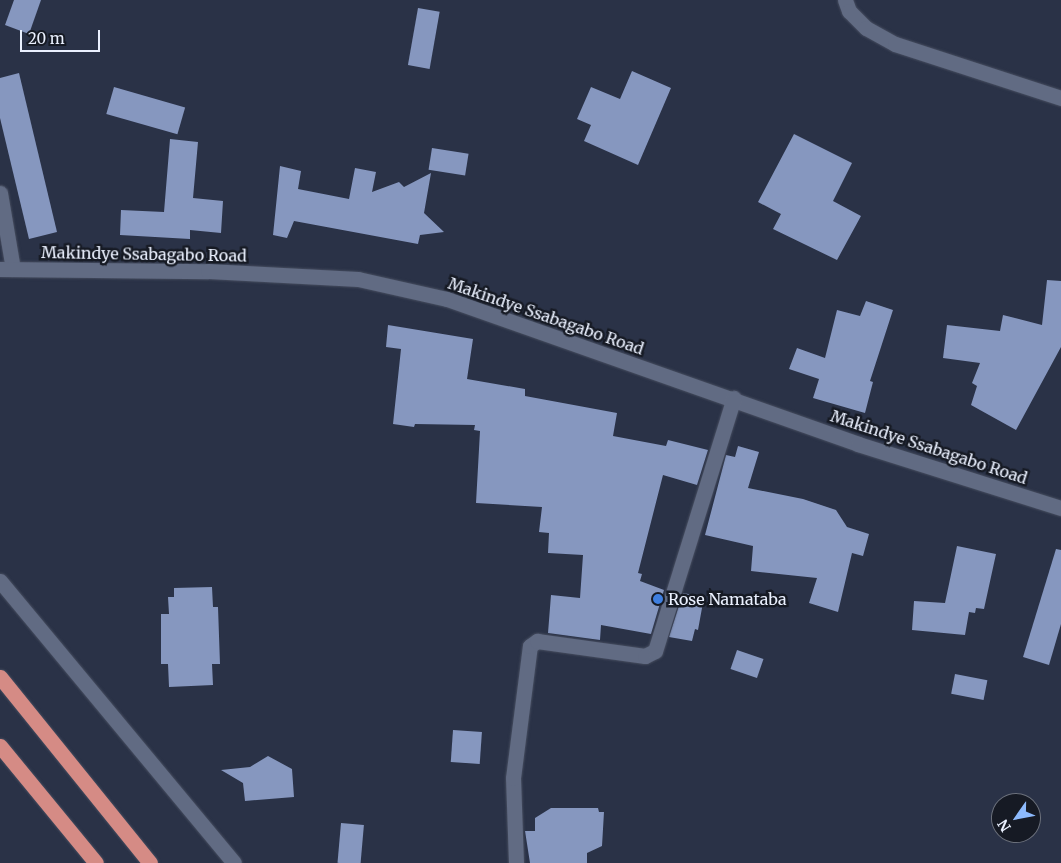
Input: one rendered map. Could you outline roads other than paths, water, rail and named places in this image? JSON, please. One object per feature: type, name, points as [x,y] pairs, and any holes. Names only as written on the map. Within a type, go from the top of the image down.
[{"type":"highway","points":[[0,677],[150,863]]},
{"type":"highway","points":[[0,746],[96,863]]},
{"type":"street","points":[[845,0],[849,12],[866,28],[895,44],[1061,98]]},
{"type":"street","points":[[0,193],[6,269]]},
{"type":"street","name":"Makindye Ssabagabo Road","points":[[6,269],[208,271],[358,279],[447,300],[734,398],[858,444],[1061,508]]},
{"type":"street","points":[[516,863],[512,778],[530,646],[537,640],[645,656],[655,651],[734,398]]},
{"type":"street","points":[[0,581],[234,863]]},
{"type":"place","name":"Rose Namataba","points":[[658,599]]}]
